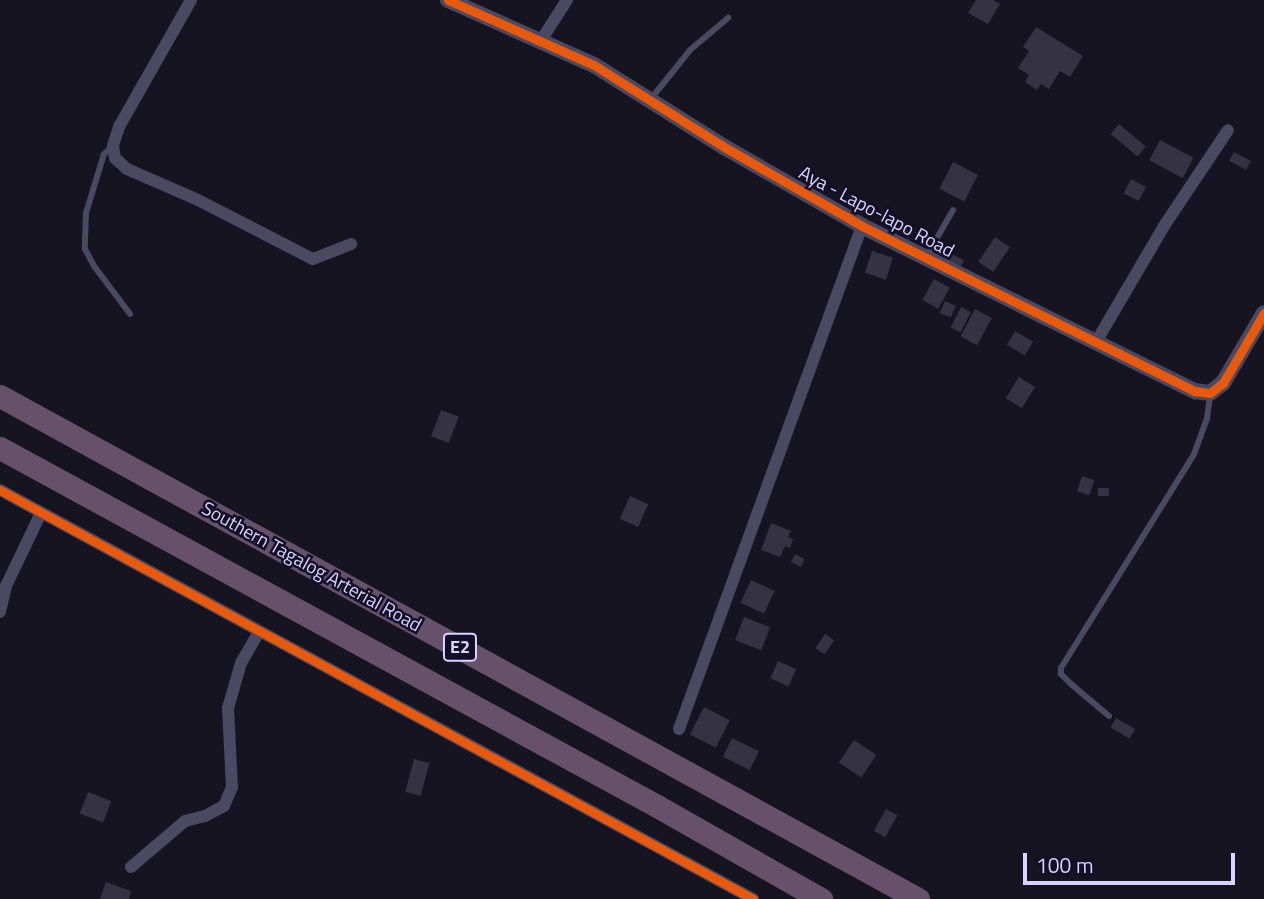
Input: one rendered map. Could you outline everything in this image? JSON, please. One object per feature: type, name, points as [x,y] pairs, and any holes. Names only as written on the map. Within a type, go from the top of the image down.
[{"type":"highway","name":"Southern Tagalog Arterial Road","points":[[0,396],[918,899]]},
{"type":"highway","name":"E2","points":[[0,449],[657,806],[821,899]]},
{"type":"street","points":[[191,0],[119,127],[113,146],[115,158],[127,169],[198,200],[313,259],[351,244]]},
{"type":"street","name":"Aya - Lapo-lapo Road","points":[[448,0],[594,65],[726,148],[862,226],[1195,391],[1210,393]]},
{"type":"street","points":[[540,42],[568,0]]},
{"type":"street","points":[[1096,342],[1164,226],[1228,130]]},
{"type":"street","points":[[679,729],[862,226]]},
{"type":"street","points":[[1210,393],[1223,383],[1264,313]]},
{"type":"street","points":[[0,490],[753,899]]},
{"type":"street","points":[[0,612],[6,586],[41,513]]},
{"type":"street","points":[[131,867],[185,821],[205,816],[224,806],[232,787],[228,708],[242,663],[259,632]]},
{"type":"lane","points":[[650,100],[690,50],[727,19]]},
{"type":"lane","points":[[113,146],[104,154],[86,213],[85,249],[94,267],[130,314]]},
{"type":"lane","points":[[926,257],[953,210]]},
{"type":"lane","points":[[1109,716],[1061,674],[1061,668],[1194,454],[1207,419],[1210,393]]},
{"type":"building","points":[[976,0],[993,0],[1000,4],[988,24],[968,13]]},
{"type":"building","points":[[1036,27],[1083,56],[1070,77],[1060,71],[1049,89],[1041,84],[1037,90],[1025,82],[1029,75],[1018,68],[1029,51],[1023,47]]},
{"type":"building","points":[[1119,124],[1146,146],[1137,156],[1111,134]]},
{"type":"building","points":[[1160,140],[1194,158],[1183,178],[1149,160]]},
{"type":"building","points":[[1234,152],[1251,161],[1246,170],[1229,161]]},
{"type":"building","points":[[953,162],[978,175],[964,201],[939,189]]},
{"type":"building","points":[[1131,179],[1146,187],[1138,201],[1123,193]]},
{"type":"building","points":[[995,237],[1010,247],[993,272],[978,262]]},
{"type":"building","points":[[872,251],[893,258],[886,280],[865,273]]},
{"type":"building","points":[[948,252],[964,260],[958,272],[942,264]]},
{"type":"building","points":[[934,279],[950,288],[938,309],[922,300]]},
{"type":"building","points":[[945,301],[956,306],[951,318],[940,313]]},
{"type":"building","points":[[961,307],[971,312],[960,332],[951,327]]},
{"type":"building","points":[[975,309],[992,318],[977,345],[960,336]]},
{"type":"building","points":[[1015,331],[1033,342],[1025,356],[1007,345]]},
{"type":"building","points":[[1019,377],[1035,387],[1022,408],[1006,398]]},
{"type":"building","points":[[441,410],[459,417],[449,443],[431,436]]},
{"type":"building","points":[[1082,476],[1094,480],[1089,495],[1077,491]]},
{"type":"building","points":[[1098,488],[1109,488],[1109,496],[1098,496]]},
{"type":"building","points":[[630,496],[648,504],[638,527],[620,519]]},
{"type":"building","points":[[771,523],[791,531],[788,537],[793,539],[790,548],[785,546],[780,557],[761,550]]},
{"type":"building","points":[[795,554],[805,559],[801,567],[791,562]]},
{"type":"building","points":[[751,580],[775,591],[764,614],[740,603]]},
{"type":"building","points":[[744,617],[770,627],[761,650],[735,640]]},
{"type":"building","points":[[825,634],[834,640],[825,654],[815,648]]},
{"type":"building","points":[[778,661],[796,669],[789,686],[770,678]]},
{"type":"building","points":[[704,707],[730,720],[716,748],[690,735]]},
{"type":"building","points":[[1116,718],[1135,729],[1130,739],[1110,728]]},
{"type":"building","points":[[732,738],[759,751],[750,770],[723,757]]},
{"type":"building","points":[[854,740],[876,755],[861,777],[839,762]]},
{"type":"building","points":[[414,759],[429,763],[421,796],[405,792]]},
{"type":"building","points":[[88,792],[111,801],[103,822],[80,813]]},
{"type":"building","points":[[886,809],[897,815],[885,837],[874,831]]},
{"type":"building","points":[[106,882],[131,891],[129,899],[100,899]]},
{"type":"cycle path","points":[[448,0],[594,65],[726,148],[862,226],[1195,391],[1210,393],[1223,383],[1264,313]]},
{"type":"cycle path","points":[[0,490],[753,899]]}]
